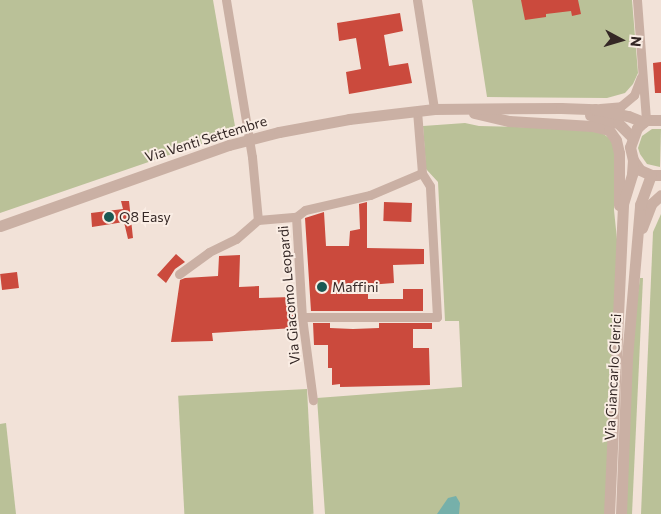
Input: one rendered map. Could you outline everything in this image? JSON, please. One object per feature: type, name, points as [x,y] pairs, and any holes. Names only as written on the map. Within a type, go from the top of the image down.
[{"type":"street","name":"Via Giacomo Leopardi","points":[[226,0],[248,139],[258,220],[296,217],[302,317],[313,400]]},
{"type":"street","points":[[417,0],[434,109]]},
{"type":"street","points":[[632,137],[644,121],[637,0]]},
{"type":"street","points":[[594,108],[621,106],[634,95],[642,75]]},
{"type":"street","name":"Via Venti Settembre","points":[[458,108],[509,122],[592,126],[609,130],[613,134]]},
{"type":"street","name":"Via Venti Settembre","points":[[561,108],[618,123],[632,137]]},
{"type":"street","name":"Via Venti Settembre","points":[[0,226],[105,187],[248,139],[349,119],[434,109],[594,108],[644,121],[661,120]]},
{"type":"street","points":[[302,317],[437,317],[430,186],[422,173],[417,111]]},
{"type":"street","name":"Via Giancarlo Clerici","points":[[613,134],[619,153],[618,197],[622,247]]},
{"type":"street","name":"Via Giancarlo Clerici","points":[[609,514],[623,204],[632,174],[633,160],[630,147],[632,137]]},
{"type":"street","points":[[633,160],[640,170],[656,175]]},
{"type":"street","points":[[296,217],[305,210],[370,195],[422,173]]},
{"type":"street","name":"Via Giancarlo Clerici","points":[[621,514],[628,358],[640,205],[656,175]]},
{"type":"street","name":"Via Giancarlo Clerici","points":[[637,241],[651,204],[661,195]]},
{"type":"street","points":[[179,274],[209,252],[236,239],[258,220]]},
{"type":"green space","points":[[0,0],[213,0],[236,132],[0,213]]},
{"type":"green space","points":[[472,0],[632,0],[638,73],[633,84],[625,93],[607,98],[487,97]]},
{"type":"green space","points":[[465,123],[479,126],[586,129],[599,131],[612,140],[615,151],[614,210],[618,249],[605,514],[325,514],[317,398],[462,387],[459,321],[445,321],[438,182],[426,169],[423,126]]},
{"type":"green space","points":[[652,129],[661,129],[660,167],[647,164],[638,148],[642,136]]},
{"type":"green space","points":[[661,214],[661,514],[641,514],[653,232]]},
{"type":"green space","points":[[640,278],[643,278],[632,514],[623,514],[632,336]]},
{"type":"green space","points":[[307,389],[314,514],[184,514],[178,396]]},
{"type":"green space","points":[[6,423],[16,514],[0,514],[0,424]]},
{"type":"water","points":[[456,496],[460,503],[459,514],[437,514],[448,498]]},
{"type":"building","points":[[521,0],[578,0],[581,14],[572,16],[571,11],[546,14],[546,17],[525,20]]},
{"type":"building","points":[[400,13],[403,31],[384,35],[389,66],[408,63],[412,83],[349,94],[346,72],[361,69],[356,38],[339,41],[337,23]]},
{"type":"building","points":[[661,62],[661,93],[655,93],[653,63]]},
{"type":"building","points":[[121,201],[129,201],[133,238],[128,239],[124,222],[92,227],[91,213],[123,209]]},
{"type":"building","points":[[367,202],[367,248],[424,249],[424,264],[393,265],[394,283],[368,285],[368,299],[403,299],[403,289],[423,289],[423,311],[311,311],[305,218],[324,212],[326,246],[349,246],[350,231],[360,229],[359,204]]},
{"type":"building","points":[[384,202],[412,203],[411,222],[383,221]]},
{"type":"building","points":[[176,254],[185,262],[175,269],[166,283],[157,275]]},
{"type":"building","points":[[240,255],[239,287],[259,286],[259,298],[291,297],[294,328],[212,333],[213,341],[171,342],[180,280],[218,276],[219,256]]},
{"type":"building","points":[[17,272],[19,288],[2,290],[0,274]]},
{"type":"building","points":[[313,323],[330,323],[330,328],[353,329],[379,328],[379,323],[432,323],[432,329],[413,329],[413,348],[429,348],[430,385],[340,387],[340,384],[332,385],[332,368],[328,368],[328,345],[314,345]]},
{"type":"place","name":"Q8 Easy","points":[[109,217]]},
{"type":"place","name":"Maffini","points":[[322,287]]}]
